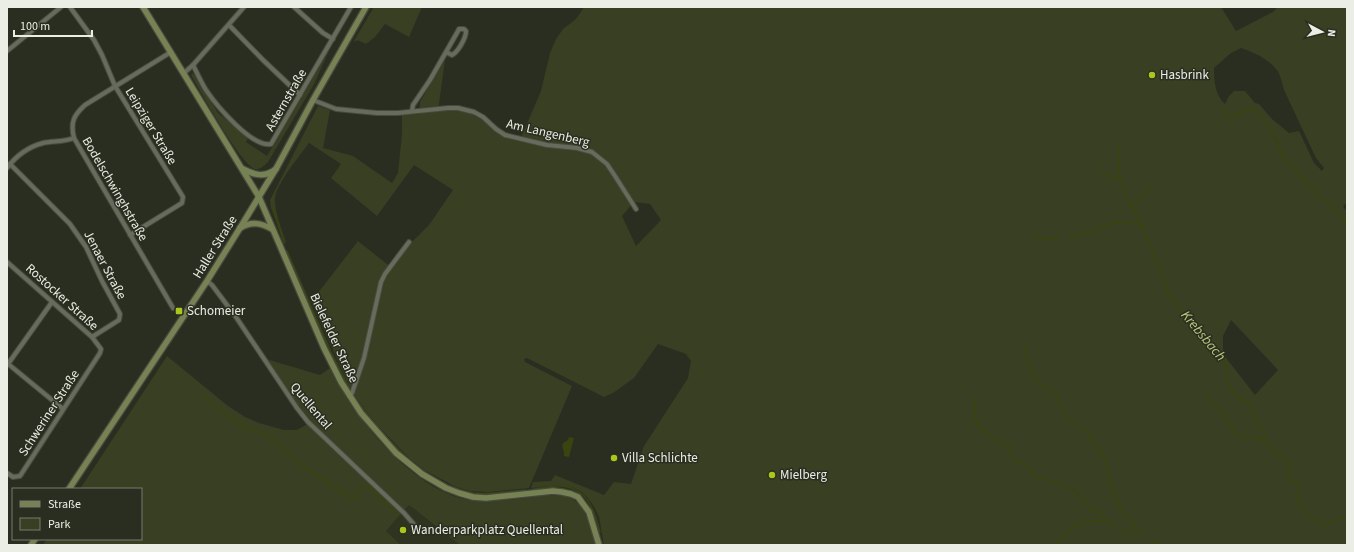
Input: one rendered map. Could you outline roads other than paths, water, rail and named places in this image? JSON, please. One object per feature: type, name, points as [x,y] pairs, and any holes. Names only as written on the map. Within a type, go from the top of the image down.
[{"type":"main road","name":"Bielefelder Straße","points":[[143,7],[259,197],[324,348],[349,396],[374,430],[396,453],[422,474],[446,488],[473,497],[497,497],[553,491],[562,492],[578,498],[589,512],[599,545]]},
{"type":"main road","name":"Haller Straße","points":[[70,488],[207,281],[240,228],[277,167],[366,7]]},
{"type":"main road","points":[[243,169],[251,173],[262,175],[273,171],[277,167]]},
{"type":"main road","points":[[240,228],[247,224],[256,223],[263,224],[272,229]]},
{"type":"street","points":[[7,51],[61,7]]},
{"type":"street","name":"Leipziger Straße","points":[[70,7],[94,40],[115,86],[183,200],[130,235]]},
{"type":"street","points":[[184,73],[193,65],[244,7]]},
{"type":"street","points":[[294,7],[323,33],[333,39]]},
{"type":"street","name":"Asternstraße","points":[[193,65],[205,89],[221,110],[250,136],[265,145],[271,144],[352,7]]},
{"type":"street","points":[[229,25],[262,60],[300,95]]},
{"type":"street","points":[[412,111],[413,105],[459,29],[464,29],[466,35],[456,52],[452,55],[446,52]]},
{"type":"street","name":"Bodelschwinghstraße","points":[[171,52],[85,105],[76,113],[72,132],[74,138],[173,308]]},
{"type":"street","name":"Am Langenberg","points":[[313,100],[336,109],[388,114],[448,108],[467,110],[479,114],[496,129],[505,134],[547,145],[578,148],[592,152],[611,170],[636,209]]},
{"type":"street","points":[[8,166],[17,156],[42,143],[69,140],[74,138]]},
{"type":"street","name":"Jenaer Straße","points":[[8,166],[70,224],[86,247],[120,314],[119,320],[92,337]]},
{"type":"street","points":[[349,396],[352,393],[364,358],[381,282],[385,274],[410,242]]},
{"type":"street","name":"Rostocker Straße","points":[[7,262],[92,337],[101,349]]},
{"type":"street","name":"Quellental","points":[[207,281],[212,285],[236,317],[289,398],[308,422],[404,513],[418,529]]},
{"type":"street","points":[[52,302],[7,364],[63,409]]},
{"type":"street","name":"Schweriner Straße","points":[[7,473],[13,477],[20,476],[100,353],[101,349]]},
{"type":"waterway","name":"Krebsbach","points":[[1220,109],[1228,118],[1249,109],[1258,113],[1265,119],[1285,159],[1318,196],[1331,206],[1347,224]]},
{"type":"waterway","name":"Krebsbach","points":[[1119,146],[1118,157],[1120,180],[1125,189],[1128,202],[1143,225],[1143,229],[1161,270],[1169,296],[1190,321],[1195,330],[1214,347],[1227,365],[1227,378],[1230,387],[1235,395],[1250,404],[1256,425],[1265,432],[1263,440]]},
{"type":"waterway","name":"Krebsbach","points":[[1101,169],[1108,175],[1120,180]]},
{"type":"waterway","name":"Krebsbach","points":[[1131,206],[1146,193],[1147,186]]},
{"type":"waterway","points":[[273,208],[284,243]]},
{"type":"waterway","name":"Krebsbach","points":[[1069,237],[1074,237],[1083,232],[1091,233],[1108,224],[1124,222],[1143,225]]},
{"type":"waterway","name":"Krebsbach","points":[[1032,235],[1042,239],[1059,236]]},
{"type":"waterway","points":[[287,251],[331,352],[350,389]]},
{"type":"waterway","name":"Krebsbach","points":[[1024,347],[1035,378],[1041,385],[1049,389],[1057,396],[1066,417],[1087,432],[1105,460],[1116,500],[1123,514]]},
{"type":"waterway","points":[[201,394],[229,417],[249,429],[265,434],[276,441],[307,469],[351,497],[355,498],[365,484],[398,513]]},
{"type":"waterway","name":"Krebsbach","points":[[1205,394],[1220,410],[1235,433],[1241,436],[1263,440],[1277,454],[1285,458],[1288,464],[1289,479],[1300,484],[1299,504],[1308,515],[1324,524],[1347,515]]},
{"type":"waterway","points":[[353,395],[390,441],[405,456],[438,480],[455,488],[474,493],[525,490]]},
{"type":"waterway","name":"Krebsbach","points":[[975,398],[974,408],[976,421],[992,437],[1009,446],[1014,460],[1029,467],[1034,477],[1050,480],[1073,489],[1079,494],[1089,508],[1100,513],[1106,521]]},
{"type":"waterway","points":[[533,489],[558,486],[576,490],[588,500],[592,507],[600,532]]},
{"type":"waterway","name":"Krebsbach","points":[[1128,516],[1137,530],[1143,535]]},
{"type":"waterway","name":"Krebsbach","points":[[1054,545],[1064,538],[1070,528],[1089,521],[1106,521],[1115,526]]},
{"type":"waterway","name":"Krebsbach","points":[[1119,528],[1123,532],[1129,533],[1136,530]]},
{"type":"waterway","name":"Krebsbach","points":[[1153,541],[1163,545]]},
{"type":"place","name":"Hasbrink","points":[[1152,75]]},
{"type":"place","name":"Schomeier","points":[[179,311]]},
{"type":"place","name":"Villa Schlichte","points":[[614,458]]},
{"type":"place","name":"Mielberg","points":[[772,475]]},
{"type":"place","name":"Wanderparkplatz Quellental","points":[[403,530]]}]
